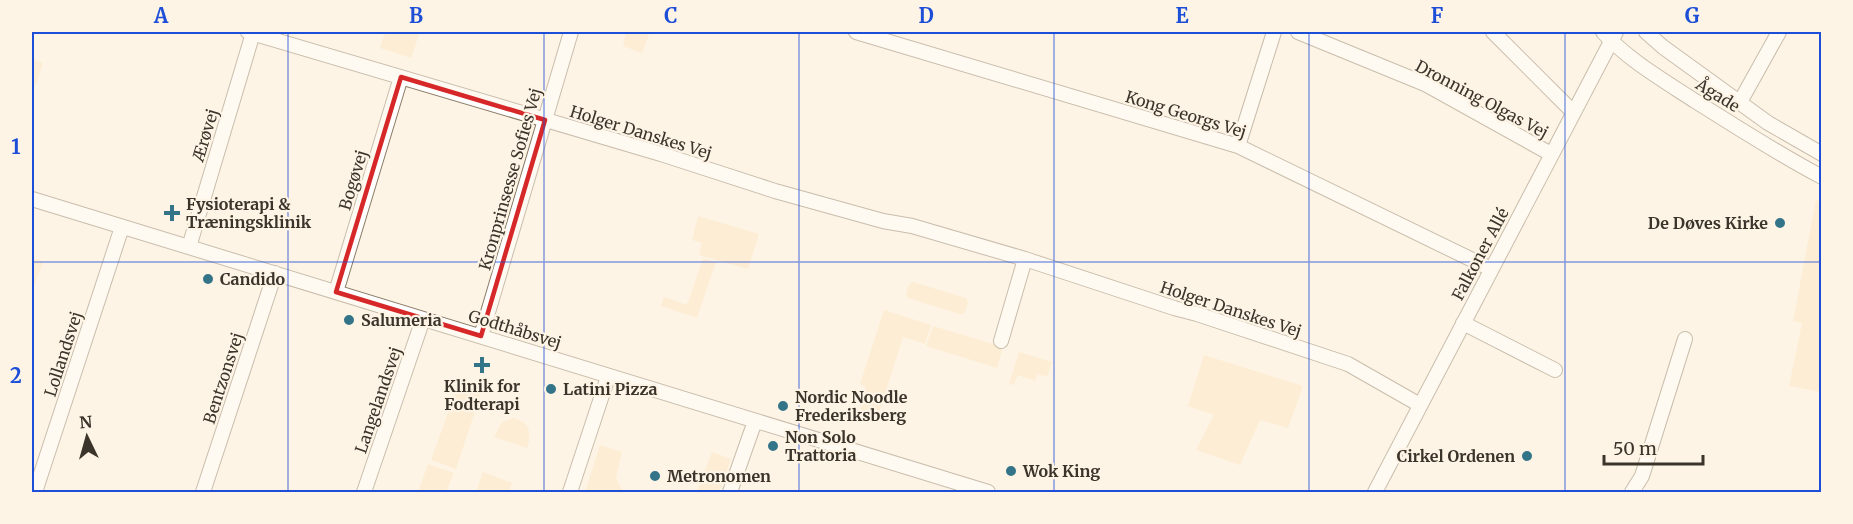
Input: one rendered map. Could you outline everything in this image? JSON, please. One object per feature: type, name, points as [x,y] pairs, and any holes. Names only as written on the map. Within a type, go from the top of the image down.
[{"type":"street","name":"Holger Danskes Vej","points":[[250,32],[661,154],[775,191],[882,221],[912,226],[1025,259],[1348,364],[1420,405]]},
{"type":"street","name":"Ærøvej","points":[[189,247],[250,32]]},
{"type":"street","name":"Kronprinsesse Sofies Vej","points":[[481,336],[571,32]]},
{"type":"street","name":"Kong Georgs Vej","points":[[856,32],[1238,146],[1491,269]]},
{"type":"street","points":[[1238,146],[1274,32]]},
{"type":"street","name":"Dronning Olgas Vej","points":[[1298,32],[1425,84],[1551,154]]},
{"type":"street","points":[[1493,32],[1573,112]]},
{"type":"street","name":"Ågade","points":[[1646,32],[1740,102],[1789,136],[1821,154]]},
{"type":"street","points":[[1740,102],[1779,32]]},
{"type":"street","name":"Falkoner Allé","points":[[1375,492],[1573,112],[1610,35]]},
{"type":"street","name":"Ågade","points":[[1610,35],[1631,57],[1684,94],[1779,154],[1821,177]]},
{"type":"street","name":"Bogøvej","points":[[336,292],[401,77]]},
{"type":"street","name":"Godthåbsvej","points":[[32,199],[481,336],[955,488],[988,492]]},
{"type":"street","name":"Lollandsvej","points":[[35,492],[122,227]]},
{"type":"street","points":[[1001,341],[1025,259]]},
{"type":"street","name":"Bentzonsvej","points":[[203,492],[275,273]]},
{"type":"street","name":"Langelandsvej","points":[[364,492],[423,319]]},
{"type":"street","points":[[1463,323],[1555,370]]},
{"type":"street","points":[[1632,492],[1642,476],[1685,339]]},
{"type":"street","points":[[570,492],[608,377]]},
{"type":"street","points":[[730,492],[755,422]]},
{"type":"highlighted area","points":[[401,77],[545,120],[481,336],[336,292]]},
{"type":"shaded area","points":[[385,32],[420,32],[411,58],[380,48]]},
{"type":"shaded area","points":[[626,32],[650,32],[642,53],[623,46]]},
{"type":"shaded area","points":[[32,59],[43,63],[36,85],[32,83]]},
{"type":"shaded area","points":[[1816,200],[1822,203],[1821,392],[1789,386],[1802,323],[1793,321]]},
{"type":"shaded area","points":[[698,216],[759,234],[748,269],[699,255],[702,243],[692,240]]},
{"type":"shaded area","points":[[32,258],[43,262],[32,292]]},
{"type":"shaded area","points":[[703,258],[716,262],[697,318],[661,306],[664,297],[687,305]]},
{"type":"shaded area","points":[[913,282],[966,298],[968,303],[964,314],[908,298],[906,296],[908,288]]},
{"type":"shaded area","points":[[884,310],[931,325],[925,344],[903,337],[878,416],[860,409],[866,387],[860,384]]},
{"type":"shaded area","points":[[933,326],[1003,347],[997,368],[926,346]]},
{"type":"shaded area","points":[[1019,352],[1052,362],[1047,377],[1038,374],[1035,381],[1018,375],[1014,385],[1009,384]]},
{"type":"shaded area","points":[[1204,355],[1303,386],[1288,428],[1260,420],[1240,465],[1196,450],[1214,415],[1188,406]]},
{"type":"shaded area","points":[[461,381],[483,387],[456,469],[431,460]]},
{"type":"shaded area","points":[[513,418],[523,422],[528,429],[527,448],[494,437],[501,423]]},
{"type":"shaded area","points":[[600,445],[622,452],[616,478],[623,492],[585,492]]},
{"type":"shaded area","points":[[712,452],[731,459],[719,492],[697,492]]},
{"type":"shaded area","points":[[428,464],[454,473],[446,492],[418,492]]},
{"type":"shaded area","points":[[483,472],[512,483],[509,492],[476,492]]},
{"type":"place","name":"Fysioterapi & Træningsklinik","points":[[172,213]]},
{"type":"place","name":"De Døves Kirke","points":[[1780,223]]},
{"type":"place","name":"Candido","points":[[208,279]]},
{"type":"place","name":"Salumeria","points":[[349,320]]},
{"type":"place","name":"Klinik for Fodterapi","points":[[482,365]]},
{"type":"place","name":"Latini Pizza","points":[[551,389]]},
{"type":"place","name":"Nordic Noodle Frederiksberg","points":[[783,406]]},
{"type":"place","name":"Non Solo Trattoria","points":[[773,446]]},
{"type":"place","name":"Cirkel Ordenen","points":[[1527,456]]},
{"type":"place","name":"Wok King","points":[[1011,471]]},
{"type":"place","name":"Metronomen","points":[[655,476]]}]
